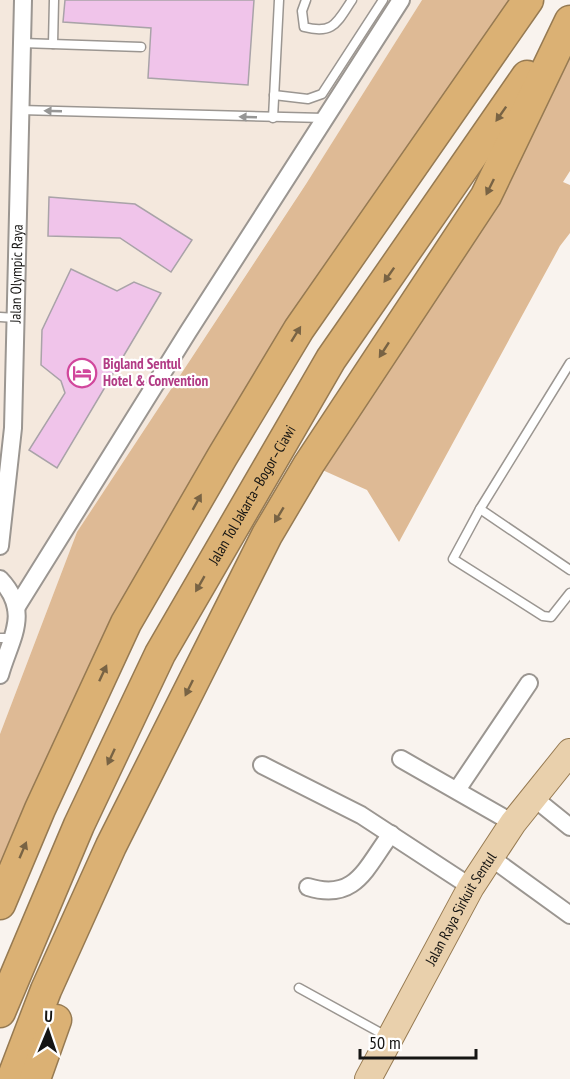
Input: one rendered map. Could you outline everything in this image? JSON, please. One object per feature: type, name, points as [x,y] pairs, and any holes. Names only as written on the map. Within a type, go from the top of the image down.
[{"type":"highway","points":[[0,904],[40,809],[126,623],[222,457],[299,329],[528,0]]},
{"type":"highway","name":"Jalan Tol Jakarta–Bogor–Ciawi","points":[[0,1012],[79,825],[160,654],[252,492],[330,359],[570,15]]},
{"type":"highway","points":[[12,1079],[46,990],[111,846],[267,534],[309,464],[486,196],[570,21]]},
{"type":"highway","points":[[35,1079],[65,996],[111,846]]},
{"type":"main road","name":"Jalan Raya Sirkuit Sentul","points":[[368,1079],[471,887],[513,823],[570,752]]},
{"type":"street","name":"Jalan Olympic Raya","points":[[0,546],[13,428],[8,317],[20,110],[23,0]]},
{"type":"street","points":[[3,651],[16,608],[188,332],[401,0]]},
{"type":"street","points":[[0,574],[0,580],[12,592],[16,608]]},
{"type":"street","points":[[457,790],[529,683]]},
{"type":"street","points":[[401,759],[513,823]]},
{"type":"street","points":[[262,765],[341,803],[471,887]]},
{"type":"street","points":[[534,798],[570,826]]},
{"type":"street","points":[[308,887],[323,892],[345,890],[353,884],[391,834]]},
{"type":"street","points":[[490,857],[570,915]]},
{"type":"lane","points":[[53,44],[54,0]]},
{"type":"lane","points":[[273,118],[279,0]]},
{"type":"lane","points":[[306,0],[302,11],[304,27],[320,31],[334,26],[352,0]]},
{"type":"lane","points":[[273,95],[308,99],[322,94],[383,0]]},
{"type":"lane","points":[[22,43],[141,47]]},
{"type":"lane","points":[[20,110],[327,118]]},
{"type":"lane","points":[[570,363],[480,509],[453,559],[543,616],[551,617],[557,612],[570,593]]},
{"type":"lane","points":[[480,509],[570,570]]},
{"type":"lane","points":[[299,988],[390,1038]]},
{"type":"shaded area","points":[[0,0],[422,0],[315,170],[77,532],[0,734]]},
{"type":"shaded area","points":[[422,0],[528,0],[222,457],[0,904],[0,734],[77,532],[306,184]]},
{"type":"shaded area","points":[[570,21],[570,171],[563,182],[570,185],[570,233],[560,246],[399,542],[367,490],[309,464],[486,196]]},
{"type":"building","points":[[65,0],[254,0],[248,85],[148,78],[151,28],[63,22]]},
{"type":"building","points":[[49,197],[135,204],[192,240],[171,272],[120,238],[48,236]]},
{"type":"building","name":"Bigland Sentul Hotel & Convention","points":[[71,269],[117,291],[134,282],[161,293],[57,468],[29,450],[65,393],[61,381],[41,365],[42,330]]},
{"type":"place","name":"Bigland Sentul Hotel & Convention","points":[[82,373]]}]
